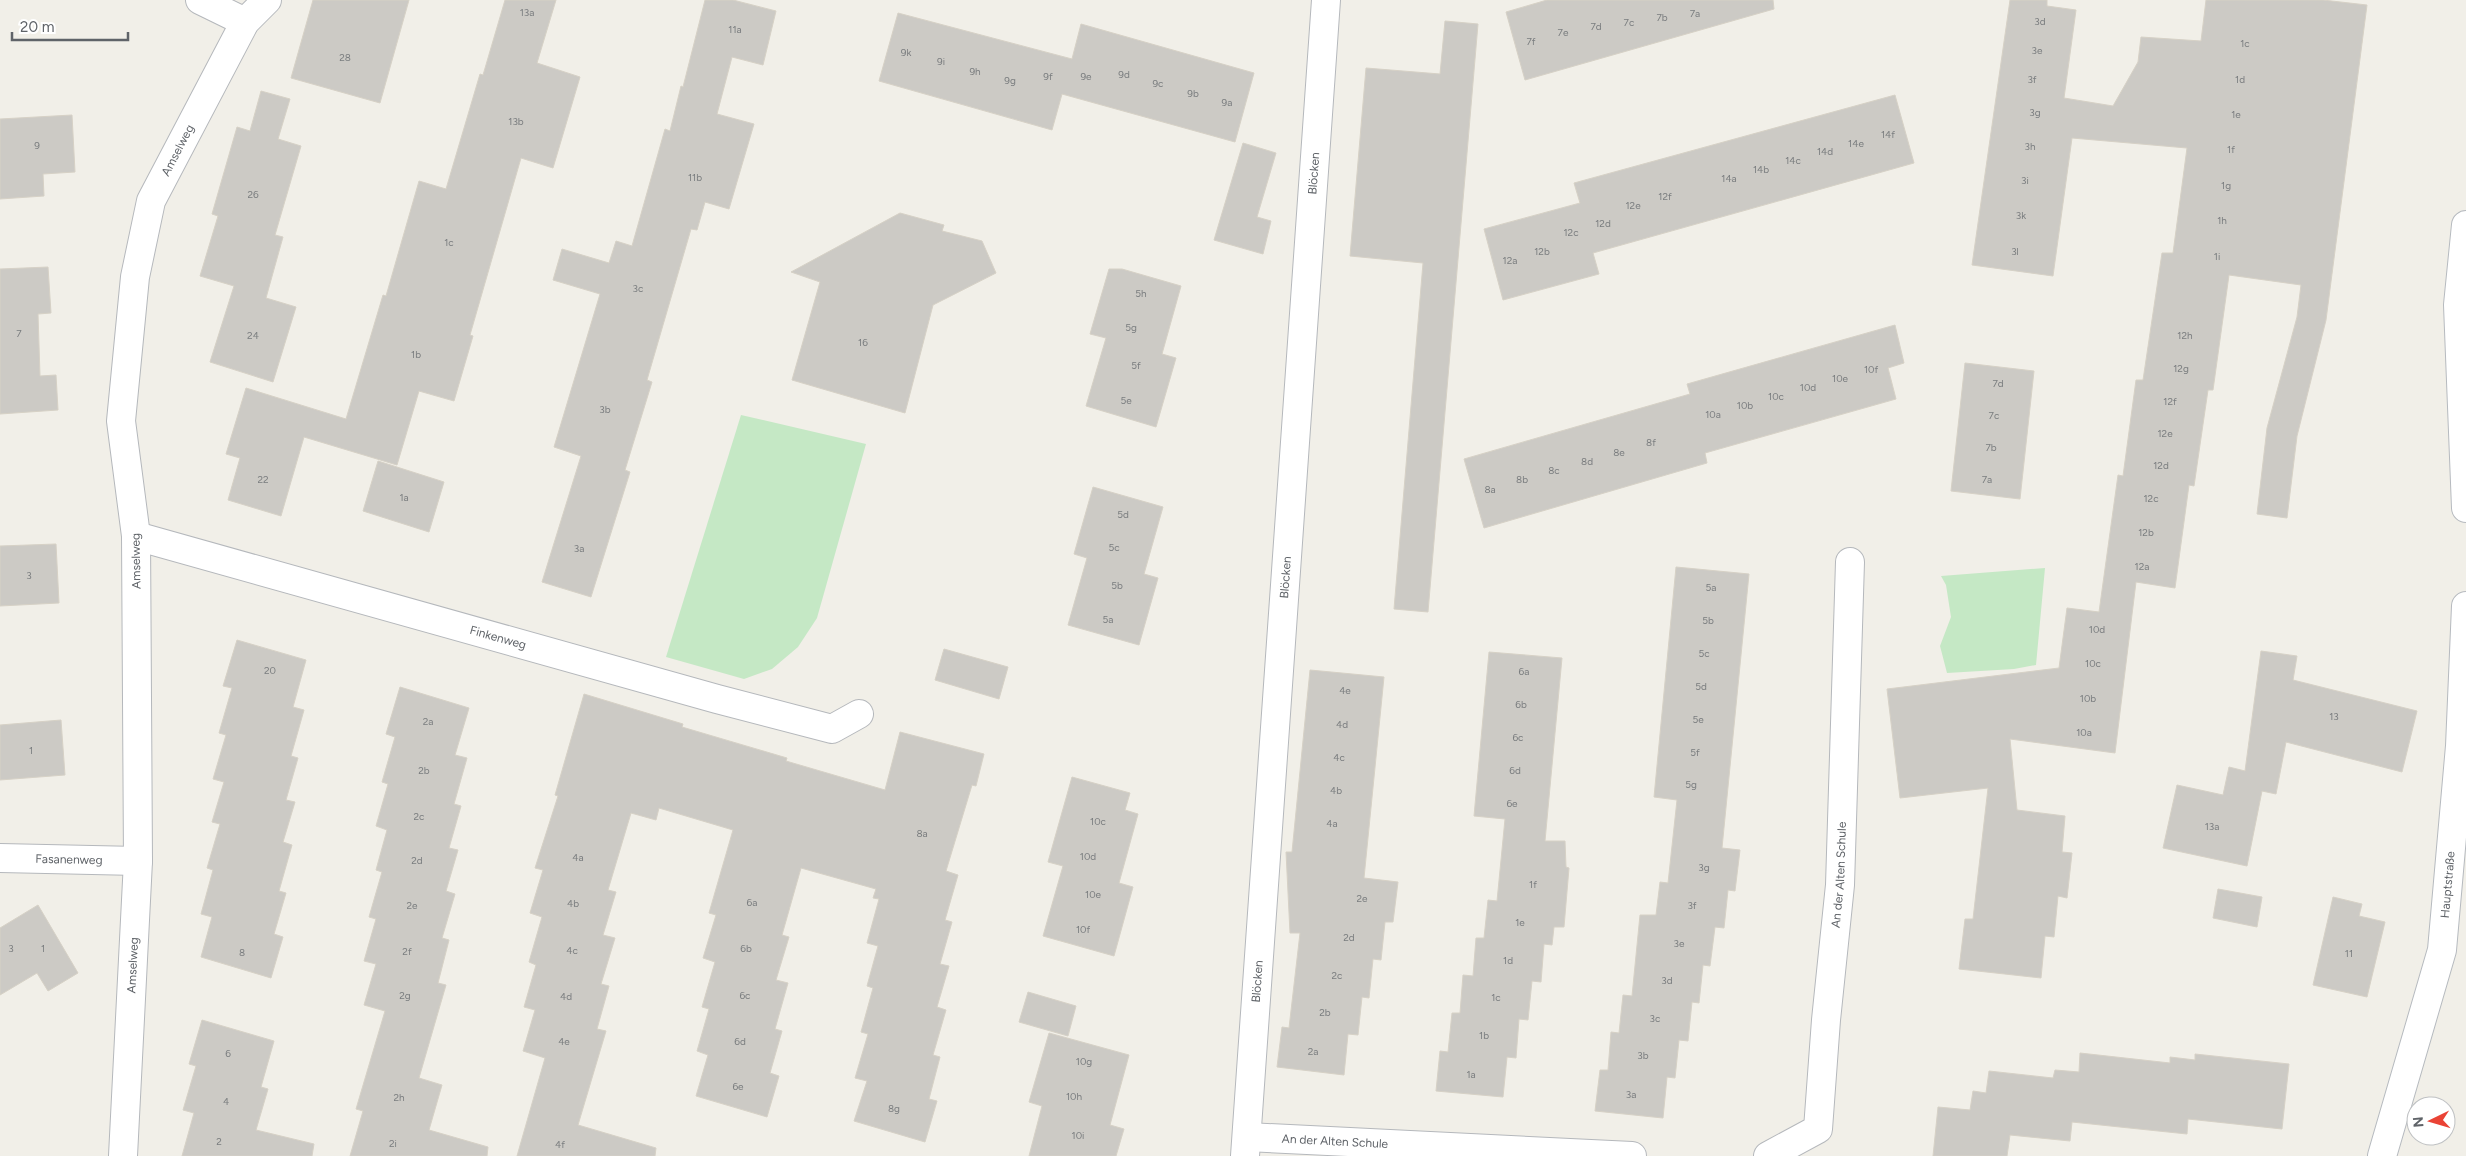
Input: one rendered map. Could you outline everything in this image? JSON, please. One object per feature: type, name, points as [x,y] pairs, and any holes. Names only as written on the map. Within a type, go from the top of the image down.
[{"type":"street","points":[[200,0],[245,22]]},
{"type":"street","name":"Amselweg","points":[[123,1156],[138,861],[136,536],[121,421],[135,276],[151,201],[245,22],[267,0]]},
{"type":"street","name":"Blöcken","points":[[1246,1146],[1326,0]]},
{"type":"street","points":[[2466,225],[2458,305],[2466,508]]},
{"type":"street","name":"Finkenweg","points":[[136,536],[717,699],[832,729],[858,714]]},
{"type":"street","name":"An der Alten Schule","points":[[1768,1156],[1818,1129],[1826,1020],[1840,885],[1850,562]]},
{"type":"street","name":"Hauptstraße","points":[[2382,1156],[2442,950],[2460,746],[2466,606]]},
{"type":"street","name":"Fasanenweg","points":[[0,858],[138,861]]},
{"type":"street","name":"An der Alten Schule","points":[[1246,1146],[1632,1156]]},
{"type":"green space","points":[[741,415],[866,444],[817,618],[798,647],[772,669],[744,679],[666,657]]},
{"type":"green space","points":[[2045,568],[2036,665],[2014,669],[1947,673],[1940,646],[1951,617],[1946,585],[1941,576]]},
{"type":"building","points":[[313,0],[409,0],[380,103],[291,78]]},
{"type":"building","points":[[505,0],[556,0],[537,63],[580,77],[553,168],[521,158],[470,335],[473,336],[454,401],[419,391],[397,465],[304,437],[281,516],[228,500],[240,458],[226,454],[246,388],[346,419],[383,295],[386,296],[419,181],[446,189],[480,74],[483,75]]},
{"type":"building","points":[[705,0],[733,0],[776,11],[763,65],[732,57],[717,114],[754,124],[729,209],[705,202],[697,230],[691,229],[647,380],[652,382],[625,470],[630,472],[591,597],[542,582],[581,456],[554,447],[600,294],[553,280],[562,249],[609,263],[616,241],[632,246],[665,129],[670,131]]},
{"type":"building","points":[[1547,0],[1773,0],[1774,9],[1525,80],[1506,12]]},
{"type":"building","points":[[2010,0],[2047,0],[2047,6],[2076,10],[2064,98],[2113,106],[2138,62],[2141,37],[2201,41],[2206,0],[2323,0],[2367,5],[2326,320],[2297,436],[2287,518],[2257,514],[2267,428],[2297,317],[2301,285],[2229,275],[2213,390],[2208,390],[2194,486],[2189,485],[2175,588],[2136,582],[2115,753],[2010,739],[2017,810],[2065,816],[2062,852],[2072,853],[2067,898],[2058,896],[2054,937],[2045,936],[2041,978],[1959,969],[1965,919],[1973,919],[1988,788],[1900,798],[1887,689],[2059,668],[2067,608],[2099,612],[2118,475],[2123,476],[2136,380],[2143,380],[2162,253],[2173,253],[2187,148],[2072,138],[2053,276],[1972,265]]},
{"type":"building","points":[[898,13],[1072,59],[1081,24],[1254,73],[1235,142],[1062,94],[1052,130],[879,81]]},
{"type":"building","points":[[1445,21],[1478,24],[1428,612],[1394,609],[1423,263],[1350,256],[1366,68],[1440,74]]},
{"type":"building","points":[[261,91],[290,99],[278,139],[301,146],[275,235],[283,237],[266,298],[296,307],[273,382],[210,362],[234,286],[200,276],[218,216],[212,214],[237,127],[250,131]]},
{"type":"building","points":[[1895,95],[1914,163],[1593,253],[1599,274],[1503,300],[1484,229],[1580,203],[1574,183]]},
{"type":"building","points":[[72,115],[75,172],[43,174],[44,196],[0,199],[0,119]]},
{"type":"building","points":[[1243,143],[1276,153],[1257,217],[1271,221],[1263,254],[1214,240]]},
{"type":"building","points":[[900,213],[944,225],[942,231],[982,241],[996,273],[933,305],[905,413],[792,380],[820,282],[791,272]]},
{"type":"building","points":[[48,267],[51,313],[38,314],[40,376],[56,375],[58,410],[0,414],[0,269]]},
{"type":"building","points":[[1109,269],[1122,269],[1181,286],[1162,354],[1176,358],[1156,427],[1086,406],[1106,338],[1090,334]]},
{"type":"building","points":[[1895,325],[1904,363],[1888,368],[1896,399],[1705,453],[1707,463],[1484,528],[1464,459],[1690,394],[1687,384]]},
{"type":"building","points":[[1965,363],[2034,371],[2020,499],[1951,491]]},
{"type":"building","points":[[378,461],[444,482],[429,532],[363,511]]},
{"type":"building","points":[[1093,487],[1163,507],[1144,574],[1158,578],[1139,645],[1068,625],[1087,558],[1074,554]]},
{"type":"building","points":[[56,544],[59,603],[0,606],[0,546]]},
{"type":"building","points":[[1676,567],[1749,574],[1722,848],[1740,850],[1735,891],[1728,890],[1724,928],[1715,927],[1710,966],[1703,965],[1699,1003],[1692,1002],[1688,1041],[1679,1040],[1675,1078],[1667,1077],[1663,1118],[1595,1111],[1600,1070],[1608,1070],[1611,1032],[1619,1033],[1623,995],[1632,996],[1640,915],[1656,915],[1660,882],[1668,883],[1677,800],[1654,797]]},
{"type":"building","points":[[237,640],[306,660],[293,707],[304,710],[291,756],[298,758],[286,800],[295,802],[283,842],[292,845],[279,891],[286,893],[274,934],[283,937],[271,978],[201,957],[212,917],[201,914],[213,870],[207,868],[220,824],[212,822],[224,782],[213,779],[226,735],[219,733],[232,688],[223,686]]},
{"type":"building","points":[[944,649],[1008,667],[999,699],[935,680]]},
{"type":"building","points":[[2261,651],[2297,656],[2293,680],[2417,711],[2402,772],[2286,742],[2276,794],[2262,791],[2247,866],[2163,848],[2177,785],[2223,795],[2229,767],[2245,771]]},
{"type":"building","points":[[1489,652],[1562,658],[1545,841],[1565,841],[1566,867],[1569,868],[1564,927],[1554,927],[1552,945],[1544,944],[1541,982],[1532,981],[1528,1020],[1519,1019],[1516,1058],[1507,1057],[1503,1097],[1436,1091],[1440,1051],[1448,1052],[1452,1013],[1460,1013],[1463,975],[1473,976],[1476,938],[1484,938],[1488,900],[1497,901],[1505,819],[1474,816]]},
{"type":"building","points":[[1310,670],[1384,677],[1364,878],[1398,882],[1393,922],[1385,922],[1381,960],[1373,959],[1369,998],[1362,997],[1358,1035],[1348,1034],[1344,1075],[1277,1067],[1282,1027],[1289,1028],[1300,933],[1290,933],[1286,852],[1292,852]]},
{"type":"building","points":[[400,687],[469,708],[455,755],[467,758],[454,804],[461,806],[449,848],[458,850],[446,891],[455,894],[442,938],[449,940],[438,983],[446,985],[419,1078],[442,1085],[429,1130],[488,1147],[487,1156],[350,1156],[363,1111],[356,1109],[385,1011],[364,1005],[376,964],[364,961],[376,919],[369,917],[382,872],[376,870],[387,830],[376,826],[388,784],[382,782],[395,737],[386,734]]},
{"type":"building","points":[[584,694],[683,724],[682,727],[787,758],[786,761],[885,790],[900,732],[984,754],[976,786],[972,785],[946,871],[958,875],[945,920],[952,922],[940,964],[949,966],[937,1007],[946,1010],[933,1055],[940,1057],[929,1099],[937,1101],[925,1142],[854,1121],[867,1081],[855,1078],[868,1034],[861,1032],[873,988],[867,986],[878,946],[867,943],[879,899],[873,898],[876,889],[801,868],[782,935],[789,937],[776,980],[788,983],[775,1029],[782,1031],[770,1073],[779,1076],[767,1117],[696,1096],[708,1055],[697,1051],[709,1009],[702,1007],[715,962],[703,958],[716,915],[709,913],[733,830],[659,808],[656,820],[631,813],[608,890],[616,892],[603,935],[615,938],[601,984],[609,986],[597,1029],[606,1031],[578,1125],[656,1148],[655,1156],[517,1156],[545,1058],[523,1051],[535,1010],[524,1007],[536,965],[529,962],[542,917],[530,913],[543,870],[535,868],[558,796],[555,795]]},
{"type":"building","points":[[61,720],[65,775],[0,780],[0,725]]},
{"type":"building","points":[[1072,777],[1130,793],[1125,810],[1138,814],[1119,883],[1133,887],[1114,956],[1043,936],[1063,866],[1048,862]]},
{"type":"building","points":[[2218,889],[2262,897],[2257,927],[2213,918]]},
{"type":"building","points":[[2333,897],[2362,904],[2359,916],[2385,922],[2367,997],[2313,985]]},
{"type":"building","points":[[38,905],[78,973],[48,991],[37,973],[0,995],[0,928]]},
{"type":"building","points":[[1028,992],[1076,1006],[1068,1036],[1019,1022]]},
{"type":"building","points":[[202,1020],[274,1041],[261,1087],[268,1089],[256,1130],[314,1144],[312,1156],[182,1156],[194,1113],[183,1110],[196,1066],[189,1064]]},
{"type":"building","points":[[1049,1033],[1129,1055],[1110,1125],[1124,1129],[1116,1156],[1029,1156],[1042,1106],[1029,1102]]},
{"type":"building","points":[[2080,1053],[2170,1063],[2170,1057],[2195,1060],[2195,1054],[2289,1064],[2282,1129],[2188,1119],[2187,1134],[2072,1122],[2070,1141],[2010,1135],[2007,1156],[1933,1156],[1938,1107],[1970,1110],[1973,1091],[1986,1093],[1989,1071],[2053,1078],[2055,1070],[2079,1072]]}]
